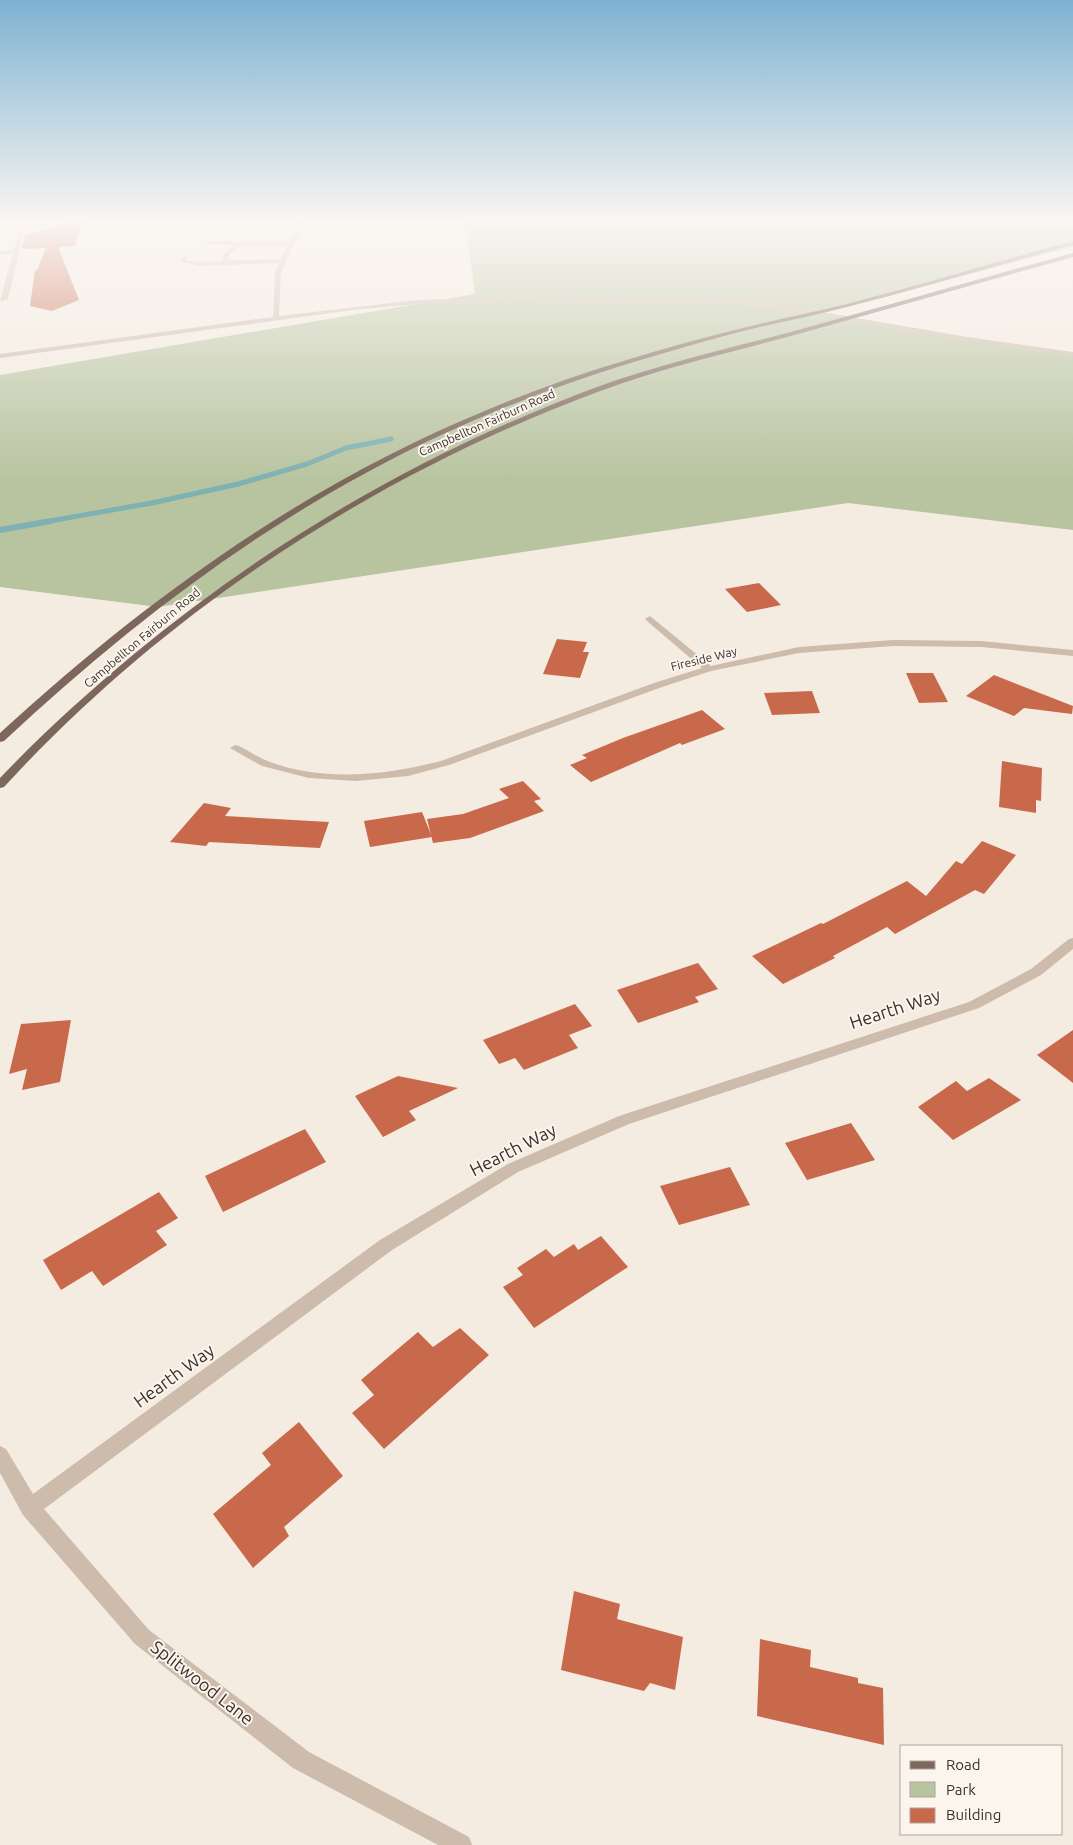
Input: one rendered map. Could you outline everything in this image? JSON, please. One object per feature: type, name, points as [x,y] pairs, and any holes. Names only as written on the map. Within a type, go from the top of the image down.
[{"type":"main road","name":"Campbellton Fairburn Road","points":[[0,739],[68,677],[168,596],[265,528],[356,473],[466,420],[559,385],[737,331],[838,307]]},
{"type":"main road","name":"Campbellton Fairburn Road","points":[[0,786],[94,693],[175,625],[257,564],[299,536],[381,487],[492,432],[592,392],[676,364],[887,307]]},
{"type":"street","points":[[276,319],[277,307]]},
{"type":"street","points":[[0,356],[363,307]]},
{"type":"street","points":[[770,307],[816,313],[932,334],[1073,354]]},
{"type":"street","points":[[650,619],[709,669]]},
{"type":"street","name":"Fireside Way","points":[[235,748],[266,764],[309,775],[356,778],[408,773],[445,763],[658,684],[709,669],[799,650],[893,643],[981,644],[1073,653]]},
{"type":"street","name":"Hearth Way","points":[[30,1508],[386,1245],[513,1168],[624,1120],[974,1005],[1036,972],[1073,942]]},
{"type":"street","name":"Splitwood Lane","points":[[0,1455],[30,1508],[142,1637],[301,1760],[462,1845]]},
{"type":"green space","points":[[398,307],[841,307],[822,312],[1026,347],[1073,353],[1073,530],[848,503],[158,607],[0,587],[0,375]]},
{"type":"building","points":[[35,307],[62,307],[52,311]]},
{"type":"building","points":[[759,583],[781,605],[747,612],[725,589]]},
{"type":"building","points":[[557,639],[587,642],[583,652],[589,652],[580,678],[543,674]]},
{"type":"building","points":[[906,673],[933,673],[948,702],[919,703]]},
{"type":"building","points":[[994,675],[1073,706],[1072,714],[1024,708],[1014,716],[966,696]]},
{"type":"building","points":[[812,691],[820,713],[772,715],[764,693]]},
{"type":"building","points":[[702,710],[725,729],[682,745],[680,743],[591,782],[570,765],[587,758],[582,755],[623,738]]},
{"type":"building","points":[[1002,761],[1042,768],[1041,801],[1036,800],[1036,813],[999,807]]},
{"type":"building","points":[[523,781],[541,799],[534,801],[544,811],[470,838],[433,843],[427,819],[463,814],[509,798],[499,789]]},
{"type":"building","points":[[204,803],[231,808],[225,816],[329,822],[320,848],[209,842],[206,846],[170,842]]},
{"type":"building","points":[[422,812],[432,837],[370,847],[364,821]]},
{"type":"building","points":[[982,841],[1016,855],[984,894],[975,890],[895,934],[887,927],[833,956],[835,958],[783,984],[752,956],[821,923],[823,924],[907,881],[926,896],[956,861],[962,864]]},
{"type":"building","points":[[698,963],[718,989],[695,997],[699,1002],[638,1023],[617,990]]},
{"type":"building","points":[[575,1004],[592,1026],[569,1035],[578,1048],[524,1070],[515,1058],[499,1064],[483,1040]]},
{"type":"building","points":[[71,1020],[60,1082],[22,1090],[27,1069],[9,1074],[21,1024]]},
{"type":"building","points":[[1073,1030],[1073,1083],[1037,1055]]},
{"type":"building","points":[[398,1076],[458,1088],[409,1111],[416,1120],[383,1137],[355,1096]]},
{"type":"building","points":[[989,1078],[1021,1100],[953,1140],[918,1107],[956,1081],[967,1091]]},
{"type":"building","points":[[851,1123],[875,1160],[807,1180],[785,1143]]},
{"type":"building","points":[[305,1129],[326,1162],[223,1212],[205,1176]]},
{"type":"building","points":[[730,1167],[750,1205],[679,1225],[660,1186]]},
{"type":"building","points":[[159,1192],[178,1218],[156,1231],[167,1245],[103,1286],[92,1271],[61,1290],[43,1260]]},
{"type":"building","points":[[601,1236],[628,1267],[534,1328],[503,1287],[523,1275],[517,1268],[546,1249],[554,1257],[574,1244],[578,1250]]},
{"type":"building","points":[[460,1328],[489,1355],[384,1449],[352,1413],[374,1395],[361,1380],[418,1332],[433,1347]]},
{"type":"building","points":[[299,1422],[343,1476],[284,1527],[289,1536],[253,1568],[213,1514],[271,1465],[262,1453]]},
{"type":"building","points":[[574,1591],[620,1604],[617,1619],[683,1637],[675,1690],[650,1683],[644,1691],[561,1670]]},
{"type":"building","points":[[760,1639],[811,1650],[810,1667],[858,1678],[858,1683],[883,1688],[884,1745],[757,1716]]},
{"type":"waterway","points":[[44,522],[152,503],[238,484],[307,464],[346,448],[391,439]]},
{"type":"waterway","points":[[0,530],[51,521]]}]
